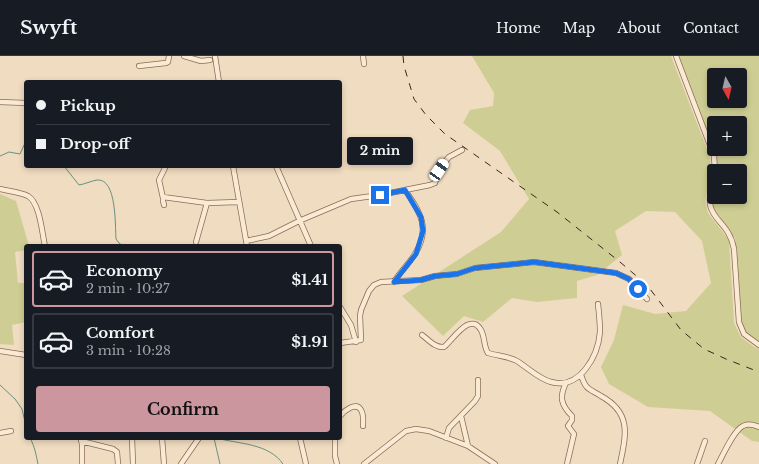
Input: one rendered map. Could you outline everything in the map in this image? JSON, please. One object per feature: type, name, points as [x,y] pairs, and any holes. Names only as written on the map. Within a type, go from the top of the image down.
[{"type":"street","points":[[139,66],[166,63],[168,62],[168,56]]},
{"type":"street","points":[[184,56],[195,60],[210,60]]},
{"type":"street","points":[[203,56],[216,65]]},
{"type":"street","points":[[215,56],[219,80]]},
{"type":"street","points":[[363,56],[364,64]]},
{"type":"street","points":[[676,56],[714,156],[715,164]]},
{"type":"street","points":[[0,102],[24,103]]},
{"type":"street","points":[[233,168],[246,243],[269,236],[299,221],[351,199],[405,190],[435,183],[439,170],[444,163],[449,157],[462,150]]},
{"type":"street","points":[[165,168],[159,180],[164,200],[207,203],[239,202]]},
{"type":"street","points":[[277,168],[310,244]]},
{"type":"street","points":[[0,189],[28,196],[35,203],[38,209],[45,244]]},
{"type":"street","points":[[394,282],[416,254],[423,231],[421,217],[405,190]]},
{"type":"street","points":[[196,242],[207,203]]},
{"type":"street","points":[[710,204],[712,211],[733,238],[738,322],[744,334],[759,344]]},
{"type":"street","points":[[342,343],[356,342],[360,341],[362,338],[360,316],[369,291],[374,285],[381,282],[421,280],[435,276],[457,274],[475,268],[534,262],[616,273],[629,279],[647,299]]},
{"type":"street","points":[[422,336],[436,346],[444,347],[465,325],[476,325],[481,330],[485,348],[488,353],[516,360],[550,382],[566,383],[581,375],[595,352],[600,332],[598,304]]},
{"type":"street","points":[[342,309],[351,325],[356,342]]},
{"type":"street","points":[[0,350],[24,355]]},
{"type":"street","points":[[581,375],[587,388],[604,397],[618,409],[622,415],[625,439],[620,464]]},
{"type":"street","points":[[446,438],[450,428],[478,396],[478,380]]},
{"type":"street","points":[[566,383],[561,398],[567,411],[572,416],[572,420],[568,426],[574,434],[566,464]]},
{"type":"street","points":[[342,414],[346,409],[358,407],[363,416],[363,426]]},
{"type":"street","points":[[461,416],[468,446]]},
{"type":"street","points":[[718,464],[739,428],[745,425],[759,427]]},
{"type":"street","points":[[364,464],[406,431],[416,429],[429,431],[468,446],[495,464]]},
{"type":"street","points":[[0,433],[11,431]]},
{"type":"street","points":[[82,440],[82,464]]},
{"type":"street","points":[[85,440],[113,449],[117,452],[118,464]]},
{"type":"street","points":[[132,440],[133,464]]},
{"type":"street","points":[[162,440],[164,464]]},
{"type":"street","points":[[181,464],[197,440]]},
{"type":"street","points":[[300,440],[306,464]]},
{"type":"street","points":[[335,440],[335,456],[337,464]]},
{"type":"street","points":[[697,464],[706,441]]},
{"type":"green space","points":[[472,56],[671,56],[707,149],[707,156],[710,157],[710,164],[707,164],[707,192],[705,201],[708,213],[729,240],[734,323],[741,337],[759,349],[759,442],[752,441],[710,411],[648,407],[609,384],[601,367],[614,340],[623,305],[655,314],[686,311],[711,283],[702,241],[675,212],[646,211],[615,231],[622,255],[597,275],[577,281],[577,298],[537,302],[512,298],[483,322],[464,316],[443,336],[402,296],[501,232],[529,199],[500,151],[463,123],[470,110],[493,106],[494,93]]},
{"type":"green space","points":[[678,56],[759,56],[759,342],[746,333],[741,322],[735,238],[714,210],[712,204],[747,204],[747,164],[717,164],[716,156],[747,156],[747,116],[707,116],[707,132]]},
{"type":"green space","points":[[0,194],[16,201],[28,244],[24,244],[24,250],[15,252],[18,283],[24,283],[24,322],[12,325],[14,345],[0,344]]},
{"type":"waterway","points":[[0,156],[9,152],[20,154],[24,145]]},
{"type":"waterway","points":[[66,168],[79,185],[97,180],[104,181],[112,194],[115,214],[116,239],[120,244]]},
{"type":"waterway","points":[[0,385],[15,399],[22,409],[24,418]]},
{"type":"waterway","points":[[31,440],[38,464]]},
{"type":"waterway","points":[[214,440],[220,464]]},
{"type":"waterway","points":[[226,440],[261,448],[277,457],[283,464]]},
{"type":"railway","points":[[403,56],[404,66],[414,99],[426,115],[445,134],[557,212],[620,262],[647,285],[681,330],[704,349],[759,372]]},
{"type":"route","points":[[380,195],[405,190],[421,217],[423,225],[423,231],[416,254],[394,282],[406,282],[435,276],[457,274],[475,268],[534,262],[616,273],[629,279],[638,289]]}]
